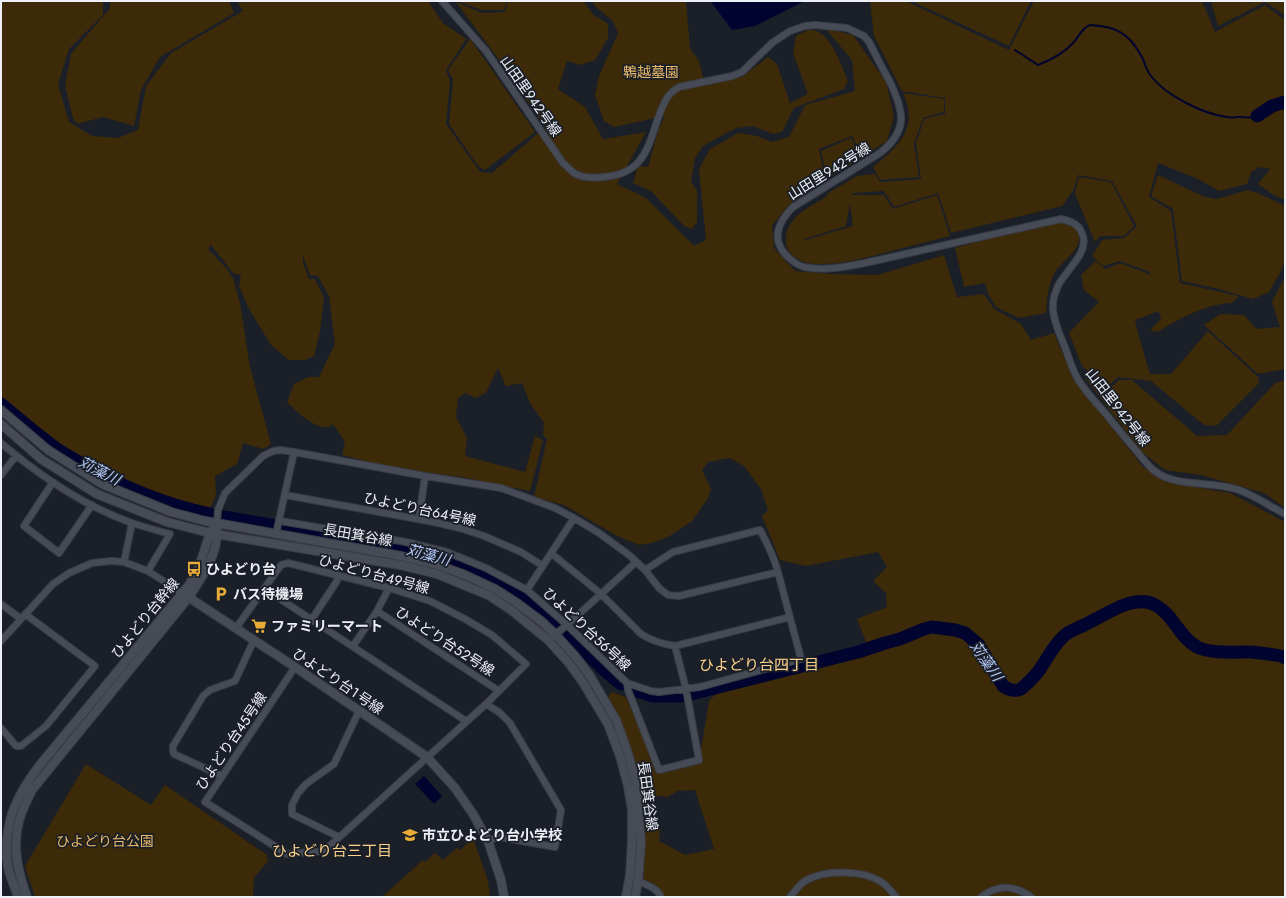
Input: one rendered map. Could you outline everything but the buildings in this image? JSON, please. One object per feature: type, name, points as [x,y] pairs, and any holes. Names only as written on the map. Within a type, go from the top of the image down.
[{"type":"street","name":"山田里９４２号線","points":[[442,1],[486,51],[563,163],[575,174],[592,178],[606,177],[622,172],[636,165],[648,150],[655,125],[672,90],[679,87],[732,76],[742,72],[772,43],[790,31],[805,26],[815,25],[847,28],[864,36],[869,42],[897,98],[901,110],[900,128],[890,145],[880,153],[793,207],[785,215],[778,228],[778,240],[785,254],[795,264],[804,267],[833,269],[865,264],[1061,219],[1070,221],[1079,226],[1085,238],[1084,246],[1055,292],[1053,299],[1053,313],[1056,325],[1075,372],[1089,394],[1149,466],[1159,475],[1172,480],[1216,484],[1238,490],[1285,514]]},
{"type":"street","name":"長田箕谷線","points":[[1,410],[48,450],[102,484],[171,512],[217,523],[401,556],[438,565],[465,575],[517,603],[555,634],[575,656],[590,676],[616,720],[628,753],[636,784],[639,810],[641,842],[638,881],[635,897]]},
{"type":"street","name":"長田箕谷線","points":[[1,424],[41,459],[97,494],[167,522],[214,534],[400,565],[436,574],[490,596],[511,610],[548,640],[568,662],[582,681],[608,724],[620,756],[628,786],[632,810],[630,875],[626,897]]},
{"type":"street","points":[[1,443],[16,456],[53,482],[92,505],[132,523],[170,534],[148,571]]},
{"type":"street","points":[[217,523],[218,510],[225,493],[263,456],[273,451],[280,450],[501,488],[555,508],[599,533],[629,555],[645,570],[659,588],[668,595],[680,596],[778,572]]},
{"type":"street","points":[[276,534],[294,452]]},
{"type":"street","points":[[1,475],[16,456]]},
{"type":"street","points":[[419,520],[425,476]]},
{"type":"street","points":[[53,482],[24,526],[58,553],[92,505]]},
{"type":"street","name":"ひよどり台６４号線","points":[[285,496],[463,529],[484,536],[521,552],[543,566]]},
{"type":"street","points":[[527,590],[574,518]]},
{"type":"street","name":"ひよどり台５６号線","points":[[280,521],[406,542],[447,552],[486,568],[527,590],[567,625],[627,683],[651,691],[659,692],[700,687],[801,659],[778,572],[760,530],[674,552],[645,570]]},
{"type":"street","points":[[124,562],[132,523]]},
{"type":"street","name":"ひよどり台幹線","points":[[27,897],[18,865],[16,846],[19,822],[32,790],[186,595],[189,585],[199,568],[214,534],[217,523]]},
{"type":"street","points":[[551,553],[601,594],[641,634],[662,644],[675,646],[790,617]]},
{"type":"street","name":"ひよどり台１号線","points":[[1,641],[53,584],[69,573],[92,563],[111,561],[124,562],[148,571],[295,667],[427,757],[455,788],[488,840],[501,880],[504,897]]},
{"type":"street","points":[[548,640],[567,625],[636,562]]},
{"type":"street","name":"ひよどり台４９号線","points":[[236,628],[266,589],[281,565],[288,563],[389,588],[430,601],[465,618],[492,635],[526,664],[486,704],[427,757]]},
{"type":"street","points":[[312,619],[337,581],[338,576]]},
{"type":"street","points":[[353,646],[377,611],[389,588]]},
{"type":"street","points":[[266,589],[466,721]]},
{"type":"street","name":"ひよどり台幹線","points":[[18,897],[5,869],[10,821],[25,785],[39,766],[186,595]]},
{"type":"street","points":[[1,604],[23,617],[95,666],[46,726],[21,746],[16,746],[1,728]]},
{"type":"street","name":"ひよどり台５２号線","points":[[377,611],[499,691]]},
{"type":"street","points":[[222,776],[174,754],[173,746],[203,696],[210,690],[235,681],[254,640]]},
{"type":"street","points":[[627,683],[628,690],[659,770],[699,760],[686,689],[675,646]]},
{"type":"street","name":"ひよどり台４５号線","points":[[295,667],[205,802],[287,854],[324,851],[427,757]]},
{"type":"street","points":[[486,704],[499,712],[510,723],[561,810],[555,848],[499,838],[488,840]]},
{"type":"street","points":[[339,837],[292,814],[292,805],[298,793],[306,784],[334,764],[359,711]]},
{"type":"street","points":[[790,897],[800,885],[807,880],[821,875],[837,872],[854,873],[873,878],[883,883],[896,897]]},
{"type":"street","points":[[638,881],[657,891],[661,897]]},
{"type":"street","points":[[981,897],[990,891],[1005,887],[1022,891],[1031,897]]},
{"type":"green space","points":[[1,1],[103,1],[103,15],[69,49],[58,84],[69,122],[92,136],[118,138],[138,130],[146,86],[171,53],[243,11],[237,1],[428,1],[443,23],[466,39],[446,70],[450,81],[446,124],[480,172],[492,173],[545,127],[497,57],[456,2],[482,13],[505,12],[508,1],[583,1],[594,15],[608,24],[608,38],[595,60],[580,65],[567,61],[558,89],[585,107],[603,139],[646,132],[617,184],[646,198],[694,246],[706,240],[699,169],[710,149],[738,133],[757,136],[772,142],[789,137],[805,105],[855,91],[852,60],[825,28],[853,35],[886,82],[894,116],[887,141],[862,157],[852,136],[819,149],[825,178],[787,207],[772,226],[774,248],[795,271],[830,274],[878,275],[944,255],[957,297],[984,294],[994,309],[1021,324],[1031,340],[1054,333],[1073,378],[1143,467],[1166,482],[1230,493],[1285,522],[1285,897],[657,897],[643,877],[645,847],[643,826],[646,818],[660,828],[659,841],[685,855],[714,849],[695,790],[677,791],[668,797],[648,795],[649,804],[652,808],[650,813],[644,811],[639,781],[623,727],[607,699],[611,692],[626,697],[659,773],[700,764],[709,701],[716,694],[736,686],[867,644],[857,619],[887,607],[886,593],[873,581],[887,567],[878,552],[806,566],[780,560],[762,516],[768,510],[761,489],[744,466],[730,458],[708,462],[702,470],[711,489],[708,498],[692,521],[668,537],[652,543],[639,545],[617,536],[564,505],[534,497],[547,439],[543,435],[544,423],[530,403],[522,383],[506,386],[498,368],[486,393],[475,398],[466,393],[458,398],[456,417],[467,438],[465,456],[525,472],[535,436],[543,440],[530,491],[462,477],[393,468],[342,455],[345,442],[333,424],[329,427],[323,427],[312,423],[287,402],[294,384],[308,377],[319,377],[335,344],[329,296],[318,276],[310,275],[303,256],[303,263],[309,279],[315,279],[324,297],[320,331],[314,356],[305,360],[289,360],[271,345],[248,307],[239,286],[241,275],[233,273],[211,245],[208,249],[226,268],[233,278],[240,303],[250,367],[271,444],[264,449],[243,443],[237,464],[215,476],[216,495],[209,511],[171,506],[77,464],[1,414]]},
{"type":"green space","points":[[110,1],[229,1],[234,13],[160,57],[141,90],[134,126],[103,117],[77,124],[73,118],[65,86],[71,54],[110,8]]},
{"type":"green space","points":[[457,1],[507,1],[504,10],[481,10]]},
{"type":"green space","name":"鵯越墓園","points":[[592,1],[686,1],[690,48],[699,61],[705,85],[742,77],[768,57],[777,64],[790,103],[808,94],[793,53],[796,36],[805,31],[811,30],[818,32],[830,42],[848,81],[844,89],[794,108],[782,132],[773,134],[753,126],[736,128],[703,146],[695,158],[691,182],[697,191],[697,222],[692,229],[684,226],[651,191],[633,183],[638,166],[648,167],[659,128],[665,116],[614,127],[604,121],[595,95],[599,76],[618,33],[613,21],[596,7]]},
{"type":"green space","points":[[870,1],[906,1],[1009,50],[1034,1],[1202,1],[1215,32],[1265,5],[1285,20],[1285,200],[1274,195],[1258,184],[1270,169],[1260,167],[1251,172],[1247,184],[1219,191],[1196,178],[1158,163],[1149,197],[1171,211],[1180,283],[1239,296],[1232,303],[1203,309],[1158,332],[1150,330],[1161,319],[1159,311],[1135,320],[1150,374],[1171,374],[1208,331],[1258,377],[1259,383],[1216,426],[1204,425],[1151,381],[1118,377],[1106,388],[1082,366],[1069,333],[1099,302],[1084,290],[1081,275],[1096,261],[1105,269],[1120,263],[1149,274],[1151,277],[1150,272],[1120,261],[1103,266],[1092,256],[1102,240],[1124,238],[1137,226],[1112,181],[1078,175],[1074,189],[1062,206],[951,233],[938,193],[894,207],[884,191],[853,193],[852,195],[884,195],[893,209],[937,195],[950,236],[861,259],[825,264],[806,263],[789,252],[786,243],[786,234],[793,220],[806,209],[827,196],[828,193],[857,176],[875,174],[880,182],[921,179],[916,144],[924,119],[945,114],[945,98],[902,91],[874,36]],"holes":[[[850,204],[853,226],[806,240],[805,239],[846,226]]]},
{"type":"green space","points":[[911,1],[1031,1],[1009,46]]},
{"type":"green space","points":[[1211,1],[1285,1],[1285,15],[1265,2],[1218,26]]},
{"type":"green space","points":[[470,39],[535,132],[485,170],[478,166],[449,124],[453,80],[448,70]]},
{"type":"green space","points":[[903,93],[944,99],[944,112],[923,118],[914,144],[919,177],[880,180],[873,167],[898,144],[904,135],[907,126],[909,116]]},
{"type":"green space","points":[[851,138],[861,158],[827,178],[821,151]]},
{"type":"green space","points":[[1158,175],[1205,197],[1217,199],[1247,190],[1258,193],[1285,206],[1285,260],[1281,271],[1269,292],[1253,299],[1219,289],[1182,281],[1173,209],[1151,196]]},
{"type":"green space","points":[[1079,177],[1111,182],[1134,226],[1124,236],[1100,236],[1095,242],[1075,194]]},
{"type":"green space","points":[[1053,221],[1070,224],[1075,228],[1079,237],[1076,249],[1057,269],[1050,283],[1046,313],[1019,318],[996,307],[988,294],[985,283],[964,287],[955,248]]},
{"type":"green space","points":[[1285,277],[1285,369],[1258,374],[1204,325],[1220,314],[1244,315],[1256,329],[1280,327],[1272,302]]},
{"type":"green space","points":[[1085,378],[1107,391],[1119,380],[1132,380],[1197,436],[1227,435],[1275,383],[1285,380],[1285,508],[1264,493],[1201,475],[1165,470],[1142,452]]},
{"type":"green space","name":"ひよどり台公園","points":[[86,764],[151,805],[165,785],[267,855],[268,861],[254,878],[253,897],[35,897],[25,866]]},
{"type":"green space","points":[[471,840],[474,841],[488,881],[490,897],[382,897],[423,860],[425,862],[435,853],[443,860],[457,848],[460,850]]},
{"type":"water","points":[[711,1],[805,1],[755,26],[732,30]]},
{"type":"water","points":[[424,776],[442,796],[434,804],[415,784]]},
{"type":"waterway","points":[[1015,50],[1038,65],[1066,50],[1088,26],[1108,27],[1121,32],[1131,41],[1139,52],[1151,76],[1157,83],[1175,97],[1196,108],[1217,115],[1251,118],[1257,116]]},
{"type":"waterway","points":[[1257,116],[1272,106],[1285,102]]},
{"type":"waterway","name":"苅藻川","points":[[1,404],[56,448],[108,478],[141,493],[175,505],[210,514]]},
{"type":"waterway","name":"苅藻川","points":[[224,517],[276,526]]},
{"type":"waterway","name":"苅藻川","points":[[284,527],[412,549],[476,569],[508,587],[537,606],[556,623]]},
{"type":"waterway","name":"苅藻川","points":[[691,694],[858,652],[932,627],[965,633],[979,645],[1003,686],[1007,689],[1018,690],[1021,689],[1036,674],[1057,643],[1067,633],[1121,606],[1139,602],[1148,602],[1163,610],[1186,638],[1197,647],[1209,651],[1251,652],[1281,656],[1285,658]]},
{"type":"waterway","name":"苅藻川","points":[[570,636],[604,670],[621,684]]},
{"type":"waterway","name":"苅藻川","points":[[634,690],[653,696],[684,696]]},
{"type":"place","name":"ひよどり台","points":[[194,569]]},
{"type":"place","name":"バス待機場","points":[[221,594]]},
{"type":"place","name":"ファミリーマート","points":[[259,626]]},
{"type":"place","name":"市立ひよどり台小学校","points":[[410,835]]},
{"type":"district","name":"ひよどり台四丁目","points":[[759,665]]},
{"type":"district","name":"ひよどり台三丁目","points":[[332,851]]}]
